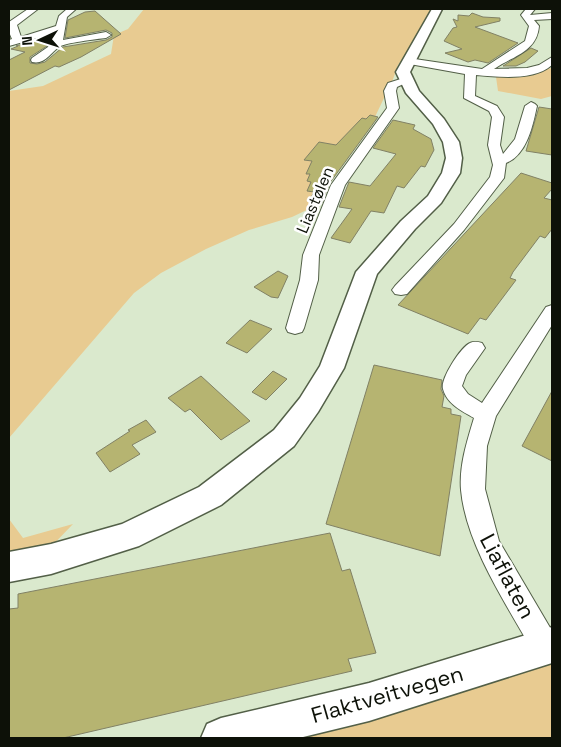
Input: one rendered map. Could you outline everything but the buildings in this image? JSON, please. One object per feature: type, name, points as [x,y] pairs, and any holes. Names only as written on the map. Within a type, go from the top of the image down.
[{"type":"main road","points":[[9,567],[51,559],[128,536],[210,496],[284,438],[309,405],[332,368],[367,272],[408,225],[435,199],[451,173],[454,158],[451,142],[439,122],[413,94],[408,71],[437,9]]},
{"type":"main road","name":"Flaktveitvegen","points":[[221,738],[369,702],[549,646]]},
{"type":"street","points":[[34,9],[24,14],[12,24],[13,42],[61,28]]},
{"type":"street","points":[[36,60],[50,52],[56,44],[60,35],[63,16],[72,9]]},
{"type":"street","points":[[486,71],[492,64],[501,62],[529,44],[534,31],[530,14],[552,16]]},
{"type":"street","points":[[56,44],[106,35]]},
{"type":"street","points":[[408,71],[471,70],[525,72],[542,69],[550,64],[552,60]]},
{"type":"street","points":[[401,290],[472,212],[497,178],[500,165],[494,145],[498,117],[493,109],[470,98],[468,91],[471,83],[471,70]]},
{"type":"street","name":"Liastølen","points":[[295,328],[309,280],[311,255],[338,185],[393,108],[390,91],[392,85],[408,71]]},
{"type":"street","points":[[498,162],[510,156],[523,137],[531,106]]},
{"type":"street","name":"Liaflaten","points":[[549,646],[488,545],[473,489],[476,446],[486,415],[552,311]]},
{"type":"street","points":[[475,348],[452,378],[451,384],[453,391],[463,403],[486,415]]},
{"type":"shaded area","points":[[144,9],[440,9],[398,65],[392,82],[385,87],[384,98],[374,119],[328,167],[311,208],[292,217],[249,230],[206,249],[161,273],[134,293],[9,438],[9,91],[43,86],[111,54],[114,35],[128,29]]},
{"type":"shaded area","points":[[552,68],[552,96],[541,99],[498,91],[496,77],[519,75]]},
{"type":"shaded area","points":[[9,519],[23,538],[73,524],[22,577],[9,582]]},
{"type":"shaded area","points":[[552,661],[552,738],[276,738],[387,710]]}]
